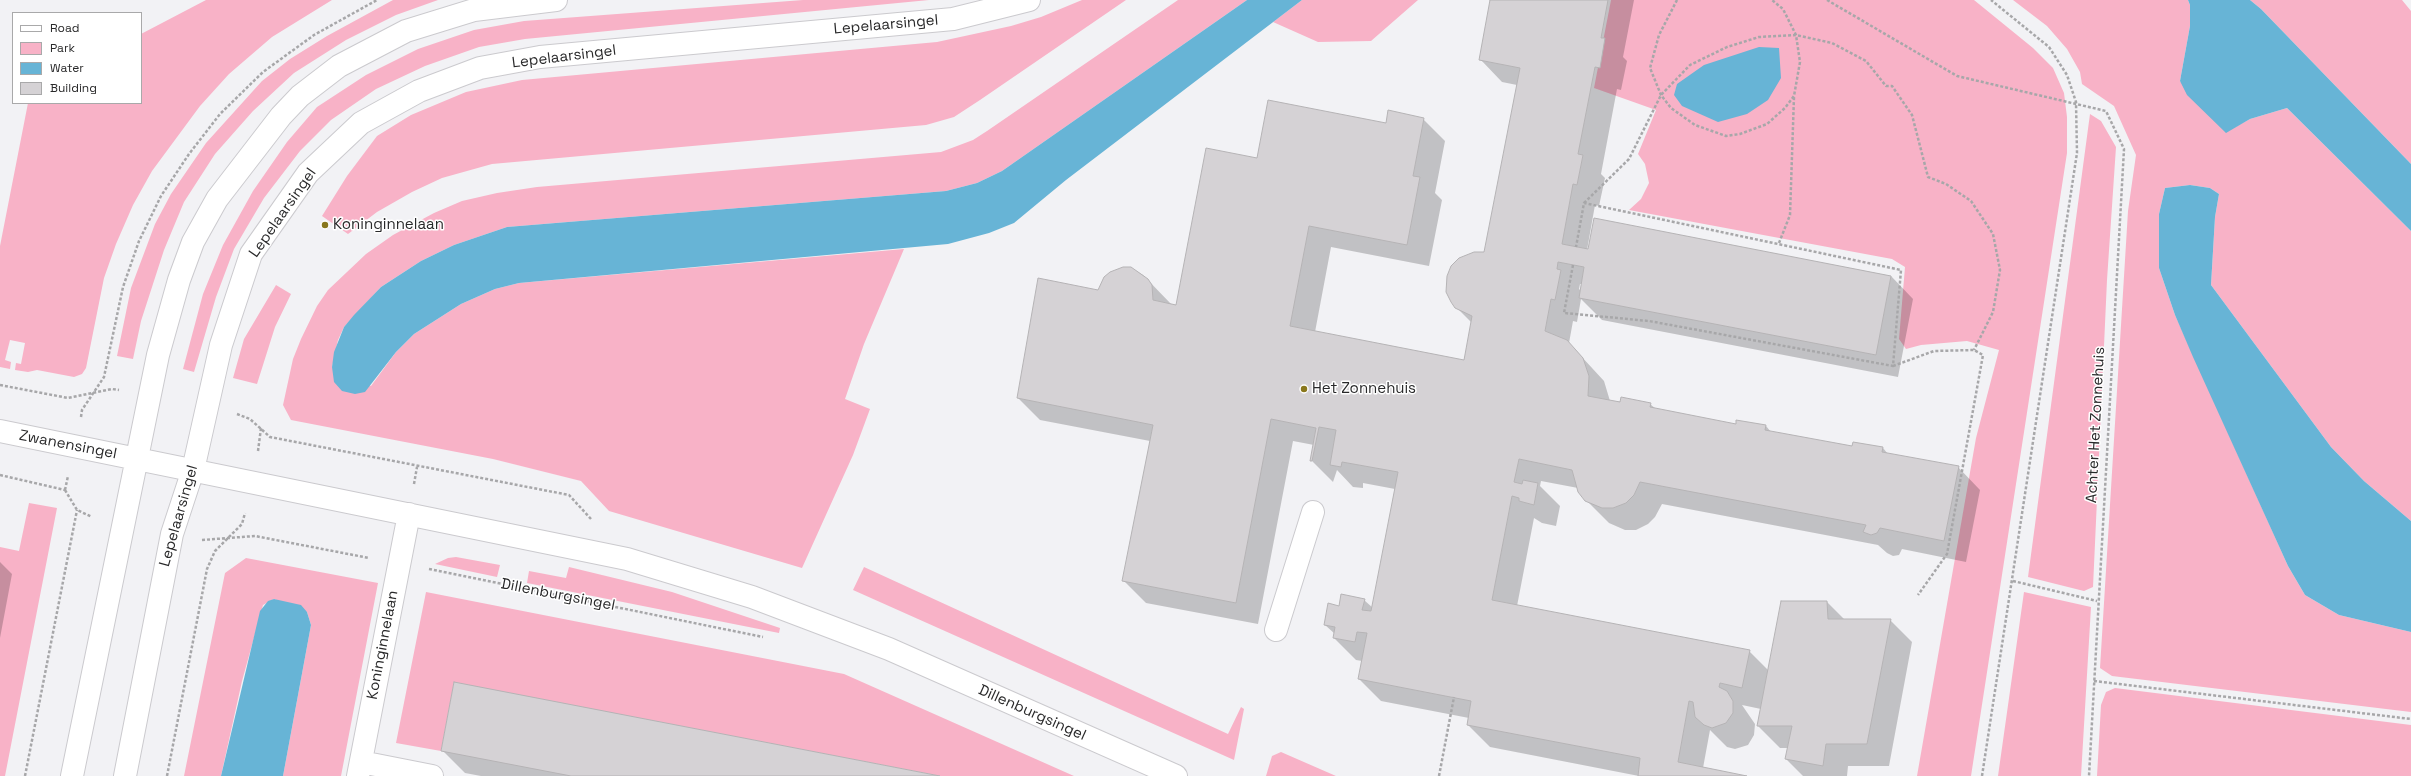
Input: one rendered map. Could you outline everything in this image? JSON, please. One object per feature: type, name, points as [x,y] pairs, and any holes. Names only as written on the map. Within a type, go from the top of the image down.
[{"type":"street","points":[[72,776],[158,356],[179,280],[193,242],[217,199],[280,116],[300,96],[339,66],[406,31],[474,10],[556,0]]},
{"type":"street","name":"Lepelaarsingel","points":[[125,776],[172,534],[193,470],[221,345],[251,254],[308,174],[361,123],[419,91],[480,68],[540,57],[953,19],[1029,0]]},
{"type":"street","name":"Zwanensingel","points":[[0,431],[193,470]]},
{"type":"street","name":"Dillenburgsingel","points":[[193,470],[628,559],[752,597],[889,649],[1176,776]]},
{"type":"street","points":[[1276,630],[1313,512]]},
{"type":"street","name":"Koninginnelaan","points":[[359,769],[408,514]]},
{"type":"street","points":[[359,769],[432,776]]},
{"type":"path","points":[[1677,0],[1659,35],[1650,68],[1661,95],[1671,108],[1695,126],[1726,136],[1740,134],[1767,124],[1785,108],[1794,96]]},
{"type":"path","points":[[1772,0],[1783,9],[1796,35],[1800,62],[1794,96],[1790,215],[1779,244]]},
{"type":"path","name":"Achter Het Zonnehuis","points":[[1827,0],[1956,76],[2076,102],[2106,111],[2124,149],[2089,776]]},
{"type":"path","points":[[1982,776],[2013,581],[2077,153],[2076,102],[2067,75],[2049,47],[1991,0]]},
{"type":"path","points":[[1576,247],[1584,203],[1629,159],[1661,95],[1690,65],[1727,47],[1759,37],[1796,35],[1832,43],[1866,61],[1886,86],[1892,86],[1912,115],[1928,177],[1946,184],[1971,201],[1993,234],[2000,270],[1993,312],[1974,350]]},
{"type":"path","points":[[1584,203],[1901,270],[1893,366]]},
{"type":"path","points":[[1572,264],[1564,313],[1649,321],[1893,366],[1934,351],[1974,350],[1983,356],[1947,554],[1918,595]]},
{"type":"path","points":[[0,385],[68,398],[93,394]]},
{"type":"path","points":[[261,428],[270,437],[569,495],[596,524]]},
{"type":"path","points":[[0,475],[65,490]]},
{"type":"path","points":[[25,776],[77,510]]},
{"type":"path","name":"Dillenburgsingel","points":[[167,776],[207,569],[215,551],[228,538],[255,536],[399,563],[770,638]]},
{"type":"path","points":[[2013,581],[2098,601]]},
{"type":"path","points":[[2094,681],[2411,719]]},
{"type":"path","points":[[1439,776],[1454,698]]},
{"type":"green space","points":[[206,0],[332,0],[272,37],[229,74],[200,106],[152,171],[133,205],[116,244],[104,278],[86,368],[82,374],[74,377],[37,370],[28,372],[15,370],[16,363],[21,364],[25,343],[10,340],[5,360],[11,362],[10,369],[0,367],[0,246],[28,104],[142,104],[142,33]]},
{"type":"green space","points":[[393,0],[438,0],[396,15],[346,40],[294,73],[253,111],[215,154],[184,202],[164,250],[141,321],[133,359],[117,356],[131,288],[155,224],[171,194],[206,143],[262,81],[290,59],[327,36]]},
{"type":"green space","points":[[803,0],[929,0],[525,39],[479,47],[425,66],[376,89],[331,120],[300,151],[264,198],[234,249],[216,297],[194,372],[183,369],[203,294],[223,245],[253,191],[287,142],[317,107],[366,75],[418,49],[474,30],[524,21]]},
{"type":"green space","points":[[1082,0],[1126,0],[954,117],[926,125],[492,164],[442,178],[412,192],[377,212],[348,234],[322,216],[347,176],[377,136],[411,115],[466,92],[522,80],[937,42],[1011,26],[1041,17]]},
{"type":"green space","points":[[1178,0],[1247,0],[1002,171],[977,183],[946,191],[507,227],[454,245],[421,261],[381,287],[344,327],[338,340],[332,367],[371,386],[396,352],[414,334],[461,304],[495,289],[519,283],[904,249],[864,344],[845,399],[870,409],[853,455],[802,568],[609,511],[581,481],[493,459],[291,420],[283,405],[293,359],[317,306],[328,290],[366,254],[393,235],[434,213],[462,201],[497,193],[537,187],[941,152],[973,140]]},
{"type":"green space","points":[[1302,0],[1418,0],[1371,41],[1318,42],[1273,22]]},
{"type":"green space","points":[[1611,0],[1974,0],[2033,48],[2053,68],[2064,93],[2067,117],[2067,153],[1971,776],[1917,776],[1976,438],[1999,350],[1967,341],[1921,345],[1906,349],[1899,339],[1905,267],[1892,259],[1629,210],[1641,199],[1649,183],[1645,164],[1638,154],[1656,110],[1594,88]]},
{"type":"green space","points":[[2013,0],[2188,0],[2190,5],[2190,26],[2180,81],[2226,132],[2250,119],[2287,108],[2411,231],[2411,521],[2364,481],[2331,447],[2211,285],[2215,217],[2219,194],[2210,188],[2190,185],[2165,188],[2159,214],[2159,268],[2175,315],[2288,566],[2305,595],[2339,615],[2411,632],[2411,712],[2112,676],[2100,668],[2128,211],[2136,155],[2114,106],[2082,84],[2080,72],[2067,49],[2047,26]]},
{"type":"green space","points":[[2250,0],[2402,0],[2411,11],[2411,164],[2261,9]]},
{"type":"green space","points":[[2090,114],[2101,121],[2116,147],[2107,280],[2093,587],[2084,591],[2028,577]]},
{"type":"green space","points":[[276,285],[291,294],[275,327],[257,384],[233,378],[244,339]]},
{"type":"green space","points":[[29,503],[57,508],[5,776],[0,776],[0,547],[19,551]]},
{"type":"green space","points":[[456,557],[500,565],[497,577],[435,564],[448,558]]},
{"type":"green space","points":[[246,558],[378,583],[341,776],[283,776],[311,625],[307,612],[274,599],[263,605],[242,681],[221,776],[184,776],[225,573]]},
{"type":"green space","points":[[569,567],[672,592],[780,628],[779,633],[527,583],[529,571],[566,578]]},
{"type":"green space","points":[[864,567],[1228,734],[1241,707],[1244,709],[1234,760],[853,590]]},
{"type":"green space","points":[[426,592],[844,674],[1074,776],[940,776],[454,683],[441,751],[396,743]]},
{"type":"green space","points":[[2024,592],[2091,607],[2081,776],[1998,776]]},
{"type":"green space","points":[[2115,688],[2411,725],[2411,776],[2097,776],[2101,705],[2106,692]]},
{"type":"green space","points":[[1281,752],[1336,776],[1266,776],[1272,756]]},
{"type":"water","points":[[1247,0],[1302,0],[1066,180],[1014,223],[989,233],[948,244],[519,283],[495,289],[461,304],[414,334],[396,352],[365,392],[355,394],[342,391],[334,382],[332,367],[334,352],[344,327],[354,315],[381,287],[421,261],[454,245],[507,227],[946,191],[977,183],[1002,171]]},
{"type":"water","points":[[2188,0],[2250,0],[2261,9],[2411,164],[2411,231],[2287,108],[2250,119],[2226,133],[2187,95],[2180,81],[2190,26],[2190,5]]},
{"type":"water","points":[[1759,47],[1779,48],[1781,78],[1768,100],[1747,114],[1718,122],[1682,106],[1674,95],[1677,84],[1704,65]]},
{"type":"water","points":[[2190,185],[2210,188],[2219,194],[2215,217],[2211,285],[2331,447],[2364,481],[2411,521],[2411,632],[2339,615],[2305,595],[2288,566],[2193,357],[2175,315],[2159,268],[2159,214],[2165,188]]},
{"type":"water","points":[[274,599],[301,605],[307,612],[311,625],[283,776],[221,776],[260,611],[268,601]]},
{"type":"building","name":"Het Zonnehuis","points":[[1490,0],[1608,0],[1601,38],[1605,38],[1600,68],[1595,67],[1578,154],[1583,155],[1577,185],[1573,184],[1562,244],[1588,249],[1594,218],[1891,276],[1876,355],[1579,298],[1584,267],[1558,262],[1557,269],[1561,270],[1555,300],[1551,299],[1545,331],[1567,340],[1583,358],[1589,376],[1588,396],[1620,402],[1621,397],[1651,403],[1650,407],[1736,424],[1736,420],[1766,425],[1765,430],[1852,446],[1853,442],[1883,447],[1882,452],[1959,466],[1944,541],[1880,528],[1877,533],[1871,535],[1863,532],[1866,525],[1640,482],[1634,495],[1626,503],[1613,508],[1602,508],[1585,501],[1578,492],[1572,470],[1519,459],[1514,482],[1522,484],[1523,480],[1538,483],[1534,505],[1519,501],[1519,498],[1512,496],[1492,600],[1750,650],[1742,688],[1720,683],[1719,687],[1727,691],[1733,701],[1733,713],[1726,723],[1712,728],[1704,725],[1695,717],[1693,702],[1689,701],[1678,762],[1747,776],[1638,776],[1640,758],[1467,725],[1471,701],[1358,679],[1367,633],[1357,632],[1355,642],[1333,638],[1335,627],[1324,625],[1328,603],[1339,606],[1341,594],[1365,599],[1362,610],[1371,611],[1398,472],[1342,462],[1341,467],[1330,465],[1336,430],[1319,427],[1312,461],[1310,461],[1316,428],[1271,419],[1236,603],[1122,581],[1153,425],[1017,398],[1038,278],[1098,290],[1104,277],[1110,272],[1123,267],[1131,267],[1148,279],[1152,285],[1153,300],[1176,305],[1206,148],[1257,158],[1268,100],[1386,123],[1388,110],[1424,118],[1413,176],[1420,177],[1407,245],[1309,226],[1290,326],[1464,360],[1472,316],[1455,308],[1451,302],[1446,292],[1447,276],[1451,266],[1459,258],[1474,252],[1484,252],[1520,68],[1479,60]]},
{"type":"building","points":[[1781,601],[1827,601],[1828,619],[1891,619],[1867,744],[1826,744],[1823,766],[1785,759],[1792,726],[1757,726]]},
{"type":"building","points":[[454,682],[940,776],[571,776],[441,751]]},
{"type":"place","name":"Koninginnelaan","points":[[325,225]]},
{"type":"place","name":"Het Zonnehuis","points":[[1304,389]]}]
